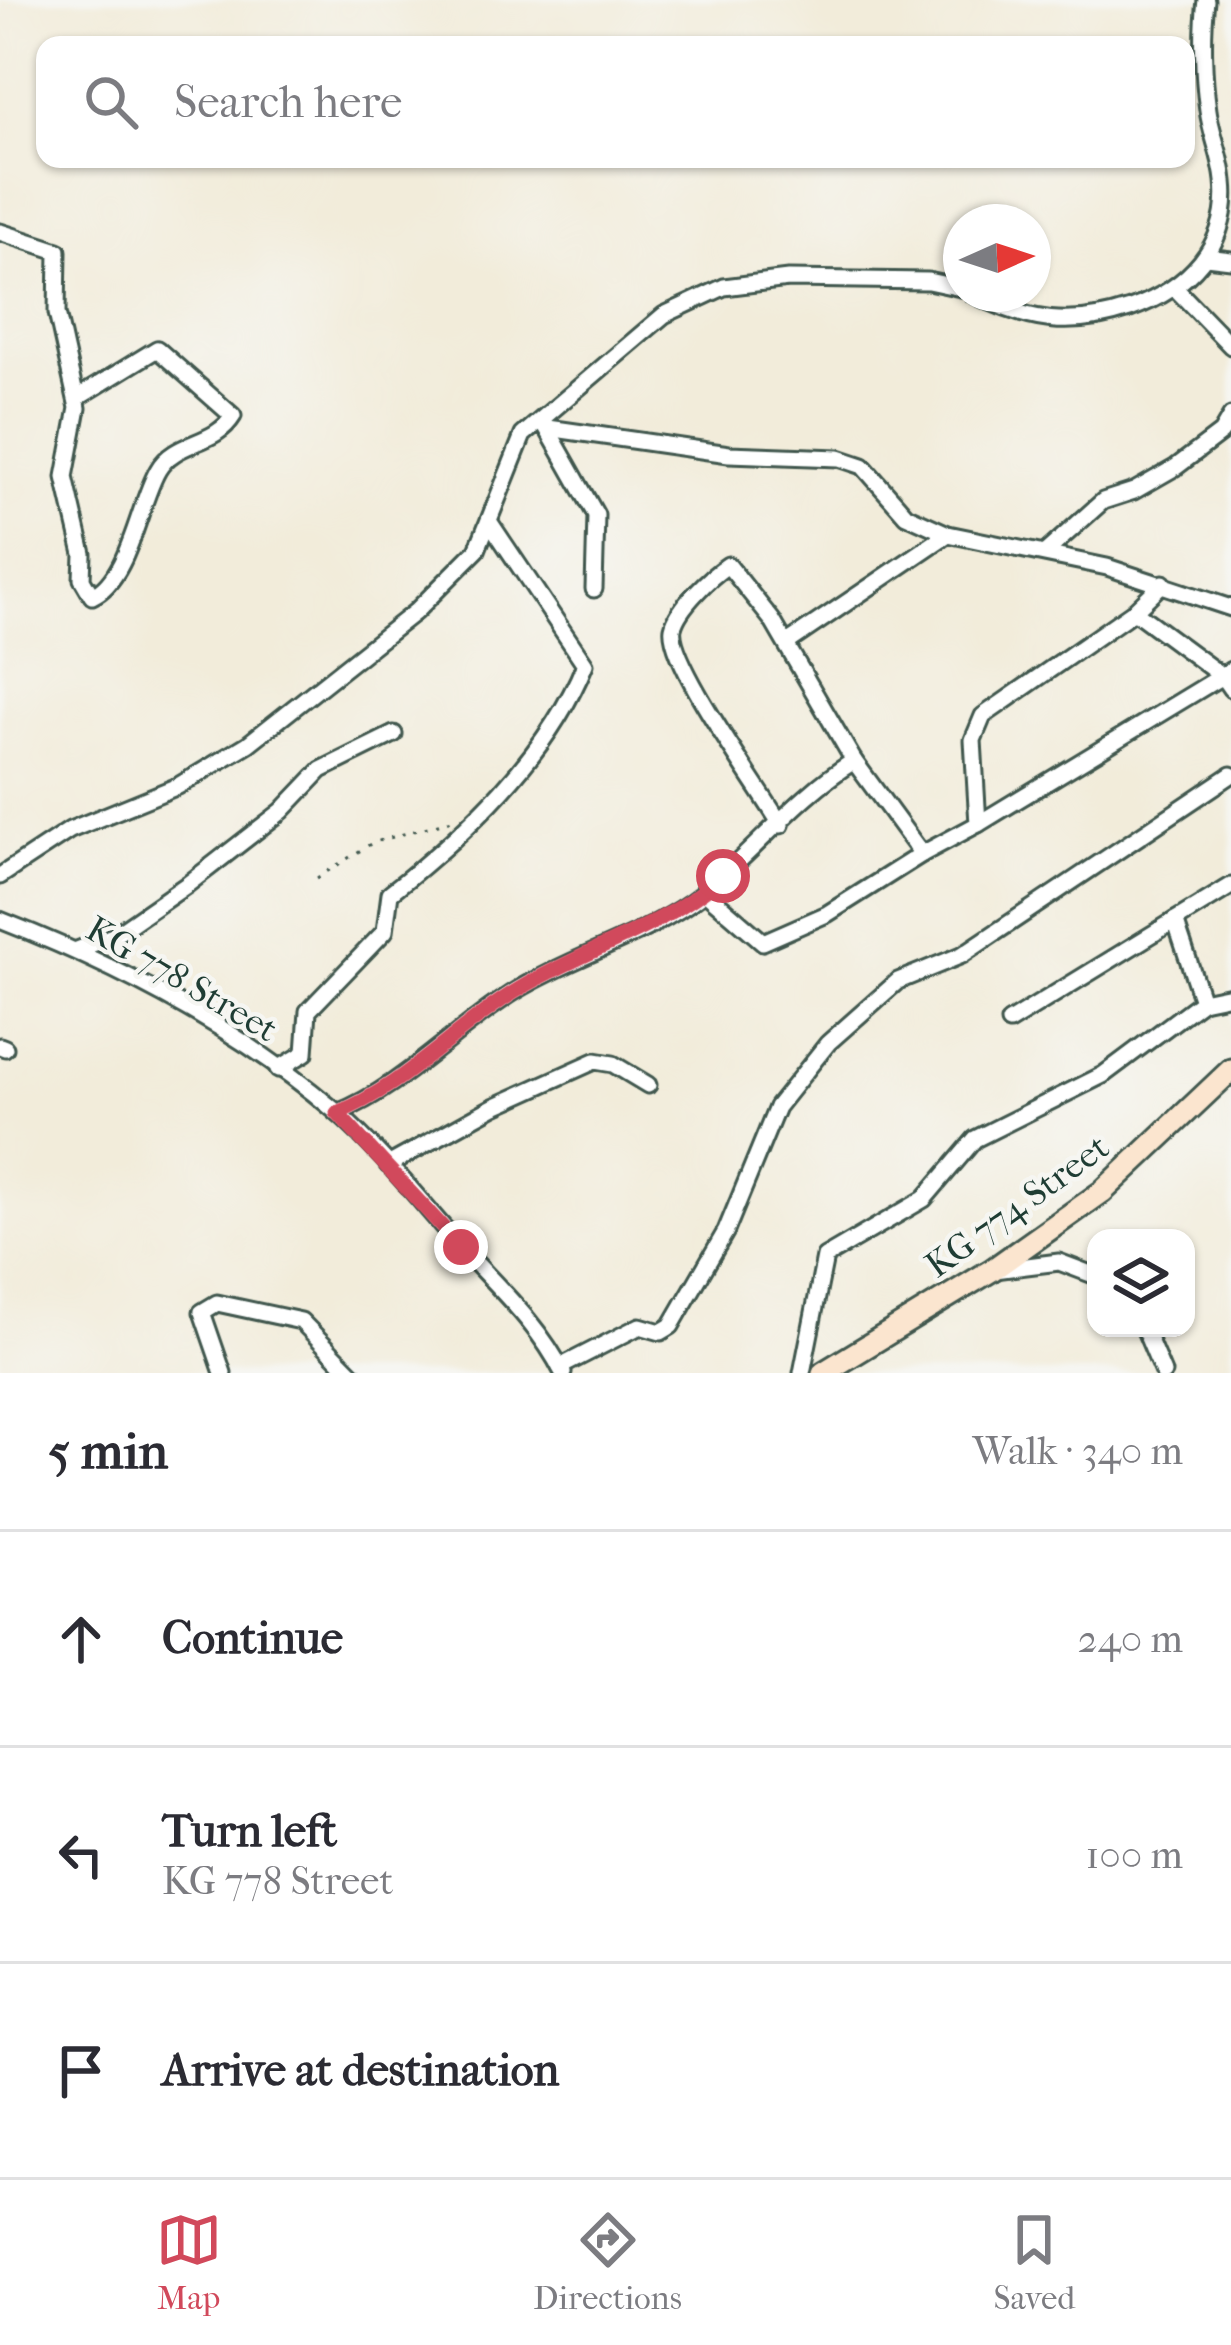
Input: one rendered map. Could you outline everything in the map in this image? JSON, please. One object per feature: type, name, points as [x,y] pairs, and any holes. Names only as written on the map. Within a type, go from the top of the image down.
[{"type":"street","points":[[1011,312],[1065,325],[1103,318],[1175,288],[1206,256],[1225,209],[1224,178],[1207,107],[1206,0]]},
{"type":"street","points":[[0,232],[58,251],[57,313],[76,398],[65,477],[83,554],[82,579],[92,596],[104,589],[140,523],[160,466],[176,450],[206,440],[232,420],[231,412],[157,349],[76,398]]},
{"type":"street","points":[[1206,256],[1231,260]]},
{"type":"street","points":[[0,876],[70,830],[178,786],[248,744],[446,585],[467,565],[491,524],[515,449],[642,330],[724,287],[788,279],[943,284]]},
{"type":"street","points":[[1175,288],[1231,346]]},
{"type":"street","points":[[1046,552],[1103,501],[1134,491],[1176,467],[1221,433],[1231,416]]},
{"type":"street","points":[[545,424],[729,454],[839,458],[863,466],[906,515],[948,534],[1046,552],[1231,608]]},
{"type":"street","points":[[545,424],[596,515],[594,589]]},
{"type":"street","points":[[278,1069],[305,1054],[308,1011],[388,926],[390,893],[483,813],[536,743],[585,664],[491,524]]},
{"type":"street","points":[[787,643],[948,534]]},
{"type":"street","points":[[781,825],[681,660],[674,627],[728,565],[787,643],[854,761],[922,854]]},
{"type":"street","points":[[978,824],[973,740],[983,716],[1134,611],[1163,584]]},
{"type":"street","points":[[704,892],[763,942],[827,914],[1228,678],[1134,611]]},
{"type":"street","points":[[77,950],[113,936],[188,884],[282,811],[332,762],[394,734]]},
{"type":"street","points":[[337,1113],[367,1101],[520,988],[578,957],[656,925],[704,892],[854,761]]},
{"type":"street","points":[[562,1370],[640,1326],[662,1332],[671,1326],[726,1231],[777,1106],[868,1003],[917,970],[962,955],[1231,775]]},
{"type":"street","points":[[1009,1022],[1231,886]]},
{"type":"street","name":"KG 778 Street","points":[[0,920],[77,950],[225,1030],[337,1113],[535,1327],[562,1370]]},
{"type":"street","points":[[1175,920],[1202,1001]]},
{"type":"street","points":[[1153,936],[1184,949]]},
{"type":"street","points":[[802,1373],[826,1257],[924,1199],[974,1139],[1103,1075],[1202,1001],[1231,995]]},
{"type":"street","points":[[388,1165],[493,1107],[595,1061],[613,1064],[648,1085]]},
{"type":"street","name":"KG 774 Street","points":[[823,1373],[992,1270],[1102,1192],[1231,1070]]},
{"type":"street","points":[[992,1270],[1059,1262],[1087,1273]]},
{"type":"street","points":[[224,1373],[202,1312],[217,1303],[302,1321],[352,1373]]},
{"type":"street","points":[[1148,1337],[1163,1373]]},
{"type":"path","points":[[317,878],[372,843],[483,813]]},
{"type":"route","points":[[461,1247],[337,1113],[367,1101],[438,1044],[520,988],[578,957],[656,925],[723,876]]}]
